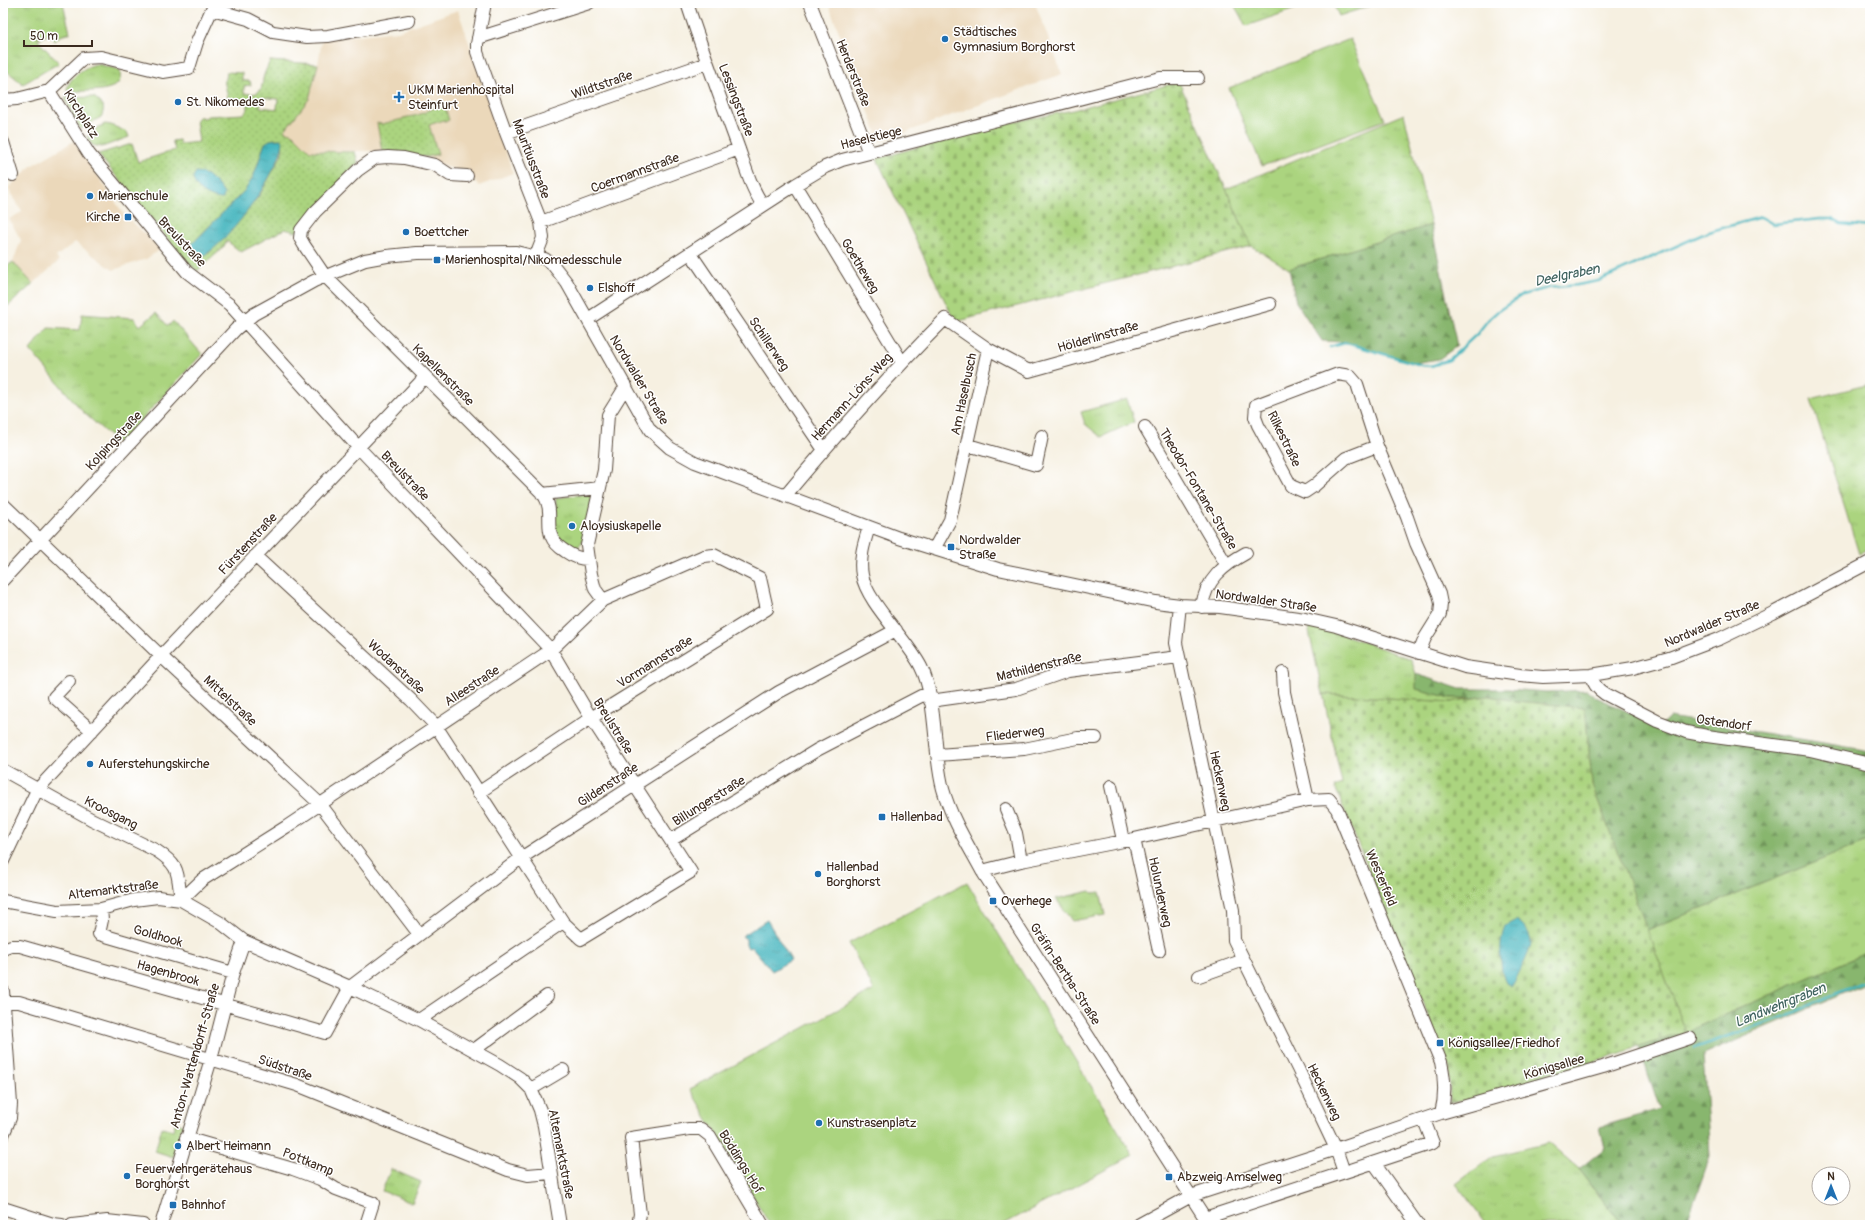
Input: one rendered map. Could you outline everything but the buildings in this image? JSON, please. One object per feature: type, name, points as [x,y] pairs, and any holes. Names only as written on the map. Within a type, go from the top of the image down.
[{"type":"street","name":"Mauritiusstraße","points":[[485,3],[478,38],[477,52],[506,133],[541,222],[543,238],[536,256]]},
{"type":"street","points":[[478,38],[588,3]]},
{"type":"street","name":"Lessingstraße","points":[[687,3],[707,63],[757,197],[763,205]]},
{"type":"street","name":"Herderstraße","points":[[810,3],[869,153]]},
{"type":"street","points":[[211,6],[248,19],[273,32],[307,38],[328,36],[409,21]]},
{"type":"street","name":"Kirchplatz","points":[[89,154],[50,91],[84,58],[101,57],[163,72],[189,68],[196,42],[211,6]]},
{"type":"street","name":"Wildtstraße","points":[[506,133],[707,63]]},
{"type":"street","name":"Haselstiege","points":[[588,319],[691,254],[763,205],[825,167],[842,160],[1160,78],[1198,78]]},
{"type":"street","points":[[3,100],[17,99],[50,91]]},
{"type":"street","points":[[3,142],[13,175]]},
{"type":"street","name":"Coermannstraße","points":[[541,222],[739,149]]},
{"type":"street","name":"Breulstraße","points":[[89,154],[187,272],[230,305],[358,448],[551,650],[591,718],[671,840]]},
{"type":"street","name":"Kapellenstraße","points":[[467,176],[450,175],[435,164],[404,158],[375,158],[364,166],[315,212],[301,230],[300,238],[325,276],[542,494],[548,502],[549,530],[551,539],[569,554],[579,559],[588,559]]},
{"type":"street","name":"Goetheweg","points":[[795,185],[902,362]]},
{"type":"street","name":"Nordwalder Straße","points":[[245,321],[281,298],[325,276],[366,260],[394,255],[437,252],[516,252],[536,256],[552,265],[562,277],[588,319],[597,338],[650,430],[670,448],[694,462],[869,527],[972,562],[1019,574],[1180,605],[1220,607],[1305,619],[1336,626],[1419,653],[1465,666],[1497,672],[1543,677],[1591,675],[1633,668],[1694,649],[1774,613],[1870,562]]},
{"type":"street","name":"Schillerweg","points":[[691,254],[824,450]]},
{"type":"street","name":"Hölderlinstraße","points":[[945,319],[988,349],[1028,371],[1270,304]]},
{"type":"street","name":"Hermann-Löns-Weg","points":[[785,496],[902,362],[945,319]]},
{"type":"street","name":"Kolpingstraße","points":[[3,580],[245,321]]},
{"type":"street","name":"Am Haselbusch","points":[[934,549],[950,520],[968,445],[988,349]]},
{"type":"street","name":"Rilkestraße","points":[[1378,446],[1346,458],[1314,486],[1305,492],[1299,490],[1291,486],[1258,425],[1255,417],[1256,405],[1338,374],[1350,376],[1357,384],[1378,446],[1416,543],[1439,594],[1441,604],[1440,614],[1424,638],[1419,653]]},
{"type":"street","name":"Fürstenstraße","points":[[3,861],[37,790],[161,656],[425,377]]},
{"type":"street","points":[[603,600],[595,588],[588,559],[587,545],[604,470],[608,415],[626,386]]},
{"type":"street","name":"Theodor-Fontane-Straße","points":[[1145,427],[1226,564]]},
{"type":"street","name":"Am Haselbusch","points":[[968,445],[1036,464],[1042,436]]},
{"type":"street","points":[[542,494],[600,488]]},
{"type":"street","name":"Mittelstraße","points":[[3,504],[161,656],[320,804],[419,934]]},
{"type":"street","name":"Gräfin-Bertha-Straße","points":[[869,527],[862,553],[862,575],[868,592],[922,668],[930,698],[937,755],[946,797],[955,819],[982,871],[1208,1222]]},
{"type":"street","name":"Theodor-Fontane-Straße","points":[[1202,607],[1203,596],[1208,585],[1226,564],[1246,553]]},
{"type":"street","name":"Alleestraße","points":[[181,900],[202,880],[320,804],[551,650],[603,600],[704,556],[714,555],[760,578],[767,609]]},
{"type":"street","name":"Wodanstraße","points":[[255,556],[411,700],[436,726],[521,858]]},
{"type":"street","name":"Heckenweg","points":[[1180,605],[1176,644],[1233,910],[1234,940],[1336,1149],[1344,1172]]},
{"type":"street","name":"Vormannstraße","points":[[478,792],[591,718],[767,609]]},
{"type":"street","name":"Gildenstraße","points":[[350,987],[521,858],[634,784],[779,692],[896,630]]},
{"type":"street","name":"Mathildenstraße","points":[[930,698],[1016,689],[1068,671],[1179,657]]},
{"type":"street","points":[[982,871],[1021,861],[1308,800],[1284,692],[1283,673]]},
{"type":"street","name":"Ostendorf","points":[[1591,675],[1593,682],[1605,694],[1657,721],[1686,732],[1810,750],[1870,764]]},
{"type":"street","points":[[69,681],[54,697],[92,731]]},
{"type":"street","name":"Billungerstraße","points":[[521,858],[564,922],[581,939],[691,872],[671,840],[817,750],[921,696],[930,698]]},
{"type":"street","name":"Fliederweg","points":[[937,755],[1024,749],[1078,738],[1096,738]]},
{"type":"street","name":"Kroosgang","points":[[3,770],[37,790],[167,858],[176,867],[181,900]]},
{"type":"street","points":[[1111,786],[1129,839]]},
{"type":"street","name":"Westerfeld","points":[[1308,800],[1329,799],[1337,809],[1441,1062],[1445,1079],[1445,1097],[1441,1113]]},
{"type":"street","points":[[1006,809],[1016,833],[1021,861]]},
{"type":"street","name":"Holunderweg","points":[[1129,839],[1159,951]]},
{"type":"street","name":"Altemarktstraße","points":[[3,901],[57,911],[102,909],[134,900],[158,896],[181,900],[221,923],[244,941],[350,987],[419,1020],[500,1065],[520,1078],[531,1089],[540,1110],[560,1225]]},
{"type":"street","name":"Goldhook","points":[[102,909],[102,920],[99,934],[233,973]]},
{"type":"street","points":[[419,1020],[564,922]]},
{"type":"street","name":"Anton-Wattendorff-Straße","points":[[161,1225],[211,1059],[233,973],[244,941]]},
{"type":"street","name":"Hagenbrook","points":[[3,949],[11,946],[20,946],[225,1003],[325,1033],[350,987]]},
{"type":"street","points":[[1199,976],[1244,960]]},
{"type":"street","points":[[474,1050],[547,996]]},
{"type":"street","points":[[3,998],[11,1104],[10,1118],[3,1135]]},
{"type":"street","name":"Südstraße","points":[[3,998],[297,1085],[508,1170],[528,1175],[552,1173]]},
{"type":"street","name":"Königsallee","points":[[1138,1225],[1191,1196],[1424,1120],[1441,1113],[1603,1068],[1690,1038]]},
{"type":"street","points":[[531,1089],[563,1070]]},
{"type":"street","points":[[1208,1222],[1344,1172],[1433,1143],[1424,1120]]},
{"type":"street","name":"Böddings Hof","points":[[638,1225],[640,1214],[631,1138],[689,1129],[701,1129],[710,1136],[763,1225]]},
{"type":"street","name":"Pottkamp","points":[[186,1138],[293,1169],[320,1179],[336,1189],[373,1203],[366,1225]]},
{"type":"street","points":[[1374,1163],[1418,1225]]},
{"type":"street","points":[[3,1208],[53,1224],[62,1225]]},
{"type":"street","points":[[72,1225],[107,1221],[143,1225]]},
{"type":"shaded area","name":"Städtisches Gymnasium Borghorst","points":[[828,3],[1035,3],[1062,74],[880,142]]},
{"type":"shaded area","name":"UKM Marienhospital Steinfurt","points":[[458,10],[513,173],[479,186],[468,173],[450,168],[427,157],[382,151],[310,151],[293,134],[284,131],[309,99],[318,64],[322,39],[398,31]]},
{"type":"shaded area","points":[[74,141],[123,213],[161,249],[146,259],[113,270],[75,242],[56,257],[59,261],[33,284],[13,262],[21,240],[9,219],[22,212],[8,188],[31,166]]},
{"type":"green space","points":[[4,3],[63,3],[70,33],[60,36],[55,41],[48,34],[40,39],[37,36],[40,43],[59,63],[23,84],[3,68]]},
{"type":"green space","points":[[1233,3],[1312,3],[1246,26]]},
{"type":"green space","points":[[1333,3],[1379,3],[1339,16]]},
{"type":"green space","points":[[1350,39],[1385,120],[1262,166],[1229,88]]},
{"type":"green space","points":[[270,61],[318,64],[309,99],[284,131],[293,134],[310,151],[355,152],[358,163],[296,232],[285,229],[241,252],[227,241],[223,248],[197,271],[185,260],[98,154],[132,144],[138,162],[175,150],[172,141],[179,140],[180,144],[199,142],[196,120],[198,117],[202,117],[203,119],[208,116],[244,114],[248,109],[248,104],[243,101],[229,102],[224,80],[226,79],[227,72],[242,73],[242,81],[250,81],[251,85],[244,86],[244,93],[252,94],[260,90],[264,74]],"holes":[[[261,97],[278,99],[277,109],[260,107]],[[280,139],[283,149],[281,156],[259,196],[224,238],[208,254],[191,245],[246,189],[254,175],[265,143],[270,140]]]},
{"type":"green space","points":[[98,64],[120,70],[119,82],[115,86],[103,90],[67,91],[70,82],[78,73],[88,67]]},
{"type":"green space","points":[[1179,82],[1251,246],[955,322],[877,159],[980,129],[1073,110]]},
{"type":"green space","points":[[94,97],[103,105],[102,116],[80,129],[65,98]]},
{"type":"green space","points":[[444,104],[449,120],[445,122],[444,120],[429,125],[438,154],[427,157],[382,151],[377,123],[382,124],[418,115]]},
{"type":"green space","points":[[1404,114],[1431,225],[1289,269],[1251,246],[1226,189]]},
{"type":"green space","points":[[105,124],[127,132],[129,137],[102,147],[92,145],[87,136],[93,134],[91,131]]},
{"type":"green space","points":[[1431,225],[1457,346],[1439,359],[1413,363],[1345,342],[1322,341],[1296,302],[1289,269]]},
{"type":"green space","points":[[13,262],[33,284],[8,306],[3,301],[3,269]]},
{"type":"green space","points":[[156,313],[168,326],[173,321],[202,354],[119,444],[84,413],[30,350],[48,328],[80,330],[82,314],[134,318],[140,326]]},
{"type":"green space","points":[[1870,384],[1870,548],[1859,554],[1811,399]]},
{"type":"green space","points":[[1127,399],[1134,422],[1101,437],[1085,424],[1081,412]]},
{"type":"green space","points":[[578,495],[596,495],[582,543],[578,548],[575,548],[557,537],[555,529],[556,498]]},
{"type":"green space","points":[[1308,627],[1336,632],[1411,659],[1416,674],[1417,689],[1451,698],[1473,698],[1451,702],[1323,694]]},
{"type":"green space","points":[[1416,674],[1460,689],[1508,689],[1547,692],[1587,690],[1596,697],[1660,727],[1670,717],[1870,751],[1870,840],[1647,930],[1592,785],[1585,708],[1516,701],[1488,696],[1451,698],[1416,689]]},
{"type":"green space","points":[[1323,694],[1451,702],[1488,696],[1516,701],[1585,708],[1592,785],[1686,1032],[1470,1101],[1450,1102],[1449,1067],[1335,787],[1342,784]]},
{"type":"green space","points":[[1870,840],[1870,951],[1686,1032],[1647,930]]},
{"type":"green space","points":[[967,882],[1133,1155],[1002,1225],[770,1225],[690,1089],[874,990],[849,943]]},
{"type":"green space","points":[[1091,891],[1092,893],[1100,892],[1105,915],[1072,921],[1056,899]]},
{"type":"green space","points":[[1870,951],[1870,982],[1703,1055],[1710,1156],[1686,1225],[1622,1225],[1579,1169],[1605,1148],[1600,1127],[1660,1109],[1639,1047],[1686,1032]]},
{"type":"green space","points":[[175,1123],[183,1125],[173,1157],[155,1151],[162,1127],[173,1130]]},
{"type":"green space","points":[[1549,1143],[1579,1169],[1622,1225],[1488,1225],[1456,1184],[1493,1156]]},
{"type":"green space","points":[[391,1169],[421,1182],[412,1203],[382,1191]]},
{"type":"water","points":[[280,139],[283,141],[280,154],[273,171],[249,209],[235,227],[220,242],[207,254],[195,259],[191,254],[191,245],[246,189],[254,175],[265,143],[270,140]]},
{"type":"water","points":[[196,172],[209,176],[219,186],[224,194],[223,199],[218,199],[208,195],[196,186],[193,177]]},
{"type":"water","points":[[767,920],[791,960],[772,971],[752,947],[748,948],[746,945],[746,939],[742,936]]},
{"type":"water","points":[[1516,920],[1522,924],[1530,936],[1531,943],[1526,958],[1512,986],[1506,983],[1502,971],[1501,946],[1505,926]]},
{"type":"waterway","name":"Deelgraben","points":[[1330,347],[1344,343],[1350,344],[1421,365],[1431,366],[1449,360],[1477,334],[1488,320],[1498,311],[1522,295],[1548,288],[1598,281],[1708,232],[1761,217],[1773,224],[1832,219],[1841,224],[1870,227]]},
{"type":"waterway","name":"Landwehrgraben","points":[[1695,1048],[1788,1015],[1870,979]]},
{"type":"place","name":"Städtisches Gymnasium Borghorst","points":[[945,39]]},
{"type":"place","name":"UKM Marienhospital Steinfurt","points":[[399,97]]},
{"type":"place","name":"St. Nikomedes","points":[[178,102]]},
{"type":"place","name":"Marienschule","points":[[90,196]]},
{"type":"place","name":"Kirche","points":[[128,217]]},
{"type":"place","name":"Boettcher","points":[[406,232]]},
{"type":"place","name":"Marienhospital/Nikomedesschule","points":[[437,260]]},
{"type":"place","name":"Elshoff","points":[[590,288]]},
{"type":"place","name":"Aloysiuskapelle","points":[[572,526]]},
{"type":"place","name":"Nordwalder Straße","points":[[951,547]]},
{"type":"place","name":"Auferstehungskirche","points":[[90,764]]},
{"type":"place","name":"Hallenbad","points":[[882,817]]},
{"type":"place","name":"Hallenbad Borghorst","points":[[818,874]]},
{"type":"place","name":"Overhege","points":[[993,901]]},
{"type":"place","name":"Königsallee/Friedhof","points":[[1440,1043]]},
{"type":"place","name":"Kunstrasenplatz","points":[[819,1123]]},
{"type":"place","name":"Albert Heimann","points":[[178,1146]]},
{"type":"place","name":"Feuerwehrgerätehaus Borghorst","points":[[127,1176]]},
{"type":"place","name":"Abzweig Amselweg","points":[[1169,1177]]},
{"type":"place","name":"Bahnhof","points":[[173,1205]]}]
